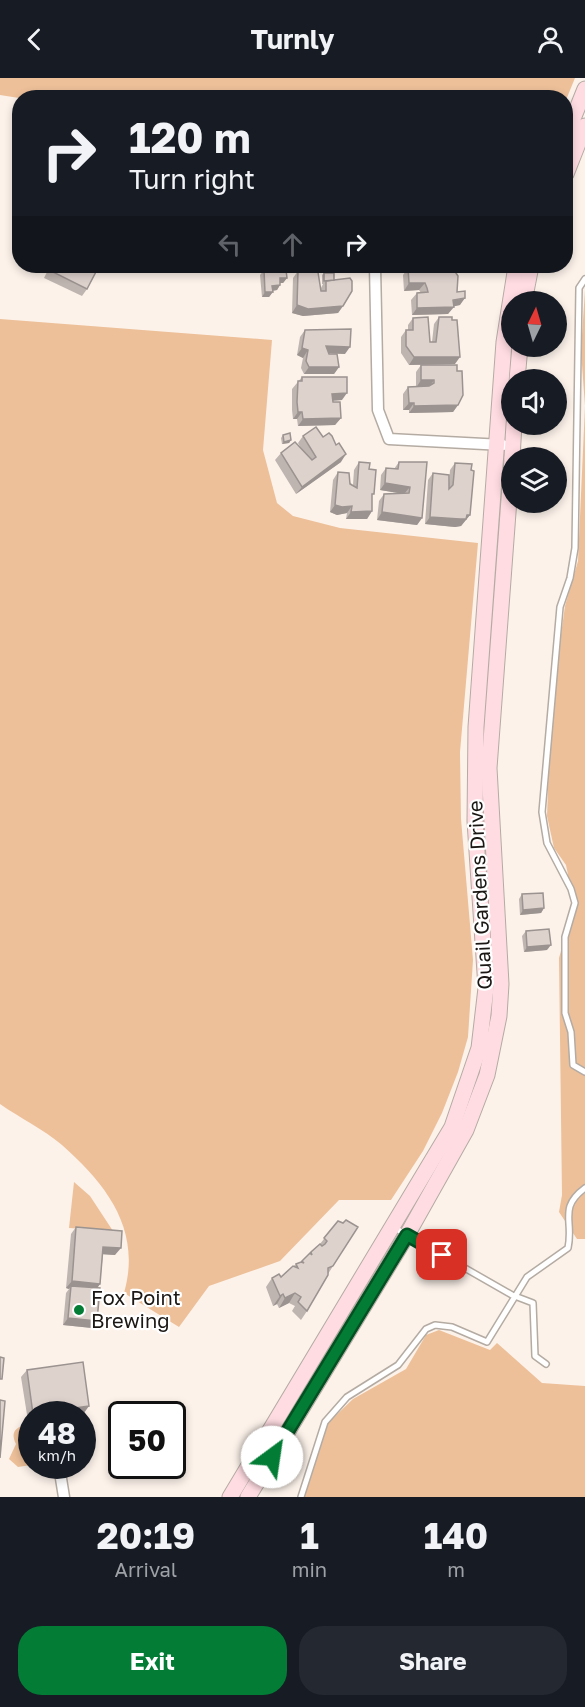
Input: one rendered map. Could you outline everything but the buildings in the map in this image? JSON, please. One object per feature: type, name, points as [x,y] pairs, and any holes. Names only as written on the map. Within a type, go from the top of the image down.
[{"type":"main road","points":[[573,119],[585,89]]},
{"type":"main road","points":[[573,156],[585,126]]},
{"type":"main road","name":"Quail Gardens Drive","points":[[230,1497],[452,1127],[479,1048],[484,1015],[486,958],[474,780],[495,444],[508,307],[515,273]]},
{"type":"main road","points":[[526,291],[530,273]]},
{"type":"main road","name":"Quail Gardens Drive","points":[[248,1497],[407,1235],[448,1164],[480,1099],[500,1016],[501,961],[489,768],[508,513]]},
{"type":"street","points":[[375,273],[378,410],[388,439],[495,444],[501,448]]},
{"type":"street","points":[[61,1479],[64,1497]]},
{"type":"lane","points":[[585,279],[579,288],[575,548],[570,578],[560,607],[542,812],[547,843],[571,888],[575,903],[565,937],[565,1012],[571,1032],[573,1065],[585,1072]]},
{"type":"lane","points":[[301,1497],[325,1422],[336,1407],[398,1365],[426,1329],[435,1325],[452,1327],[487,1342],[527,1277],[568,1248],[568,1209],[573,1198],[585,1188]]},
{"type":"lane","points":[[392,1226],[516,1296],[533,1303],[535,1356],[546,1364]]},
{"type":"shaded area","points":[[0,78],[575,78],[570,90],[12,90],[12,97],[0,95]]},
{"type":"shaded area","points":[[585,290],[585,406],[581,351]]},
{"type":"shaded area","points":[[0,319],[272,340],[263,450],[277,503],[293,516],[340,528],[478,543],[460,752],[461,819],[473,960],[468,1037],[458,1072],[442,1113],[423,1151],[391,1200],[339,1200],[280,1261],[209,1286],[179,1327],[124,1293],[128,1270],[128,1249],[124,1229],[117,1210],[93,1176],[55,1139],[0,1104]]},
{"type":"shaded area","points":[[585,406],[585,1239],[577,1239],[559,1212],[562,1195],[559,958],[574,904],[566,865],[554,848],[547,816],[551,707],[565,606],[578,561]]},
{"type":"shaded area","points":[[74,1182],[90,1196],[113,1231],[69,1228]]},
{"type":"shaded area","points":[[439,1330],[490,1350],[497,1343],[542,1383],[585,1386],[585,1497],[304,1497],[327,1424],[353,1399],[406,1369],[426,1335]]},
{"type":"shaded area","points":[[18,1428],[18,1467],[9,1459],[16,1444],[15,1430]]},
{"type":"place","name":"Fox Point Brewing","points":[[79,1310]]},
{"type":"route","points":[[272,1457],[407,1235],[442,1255]]}]
